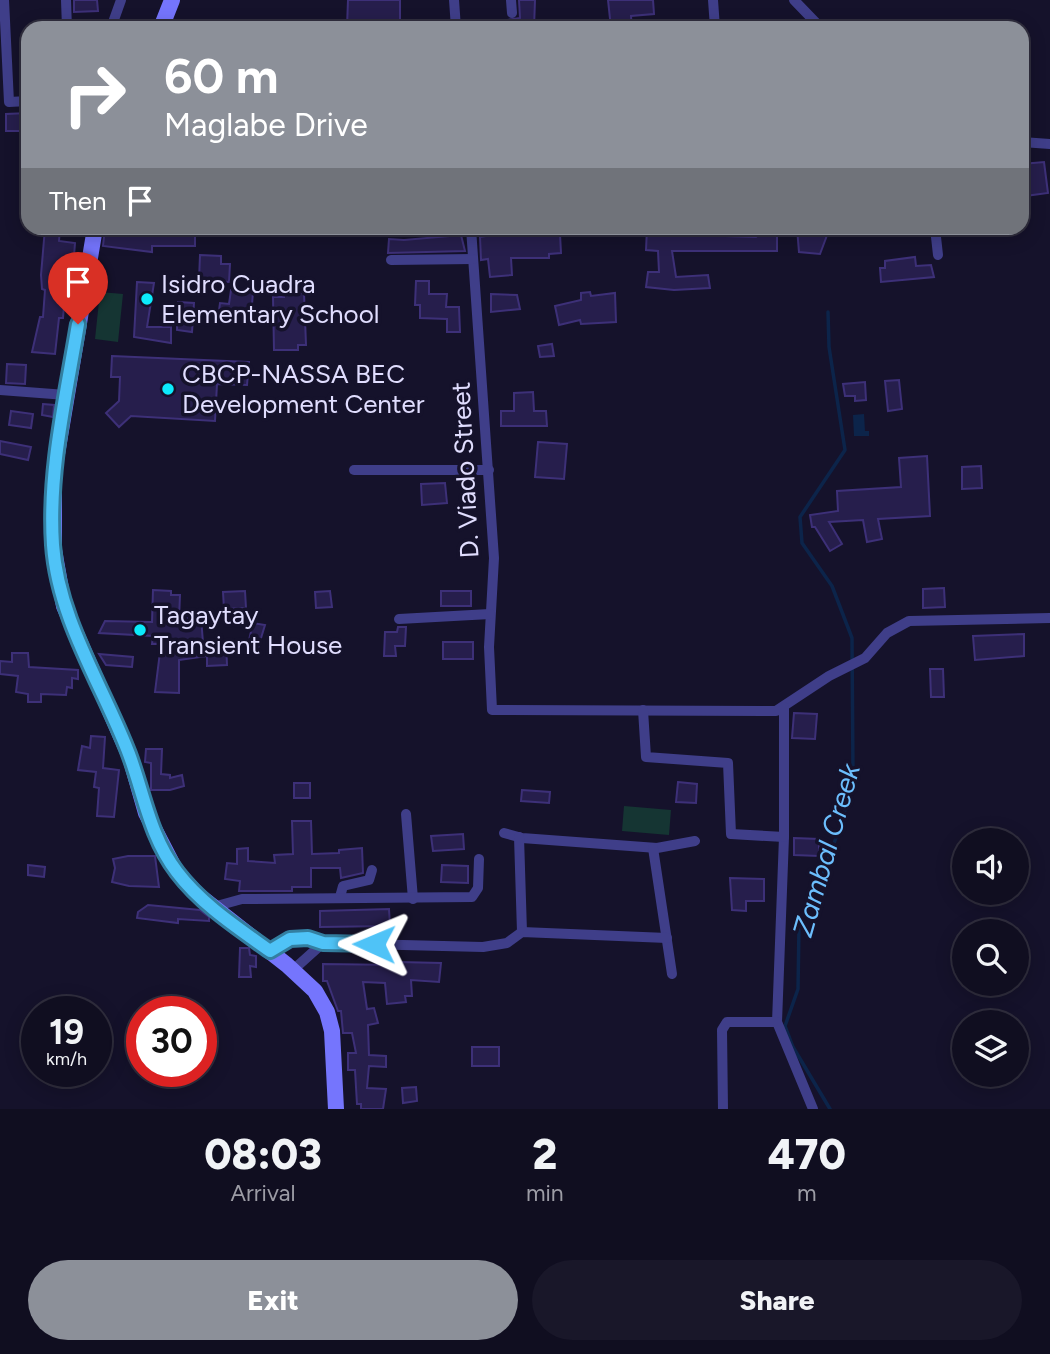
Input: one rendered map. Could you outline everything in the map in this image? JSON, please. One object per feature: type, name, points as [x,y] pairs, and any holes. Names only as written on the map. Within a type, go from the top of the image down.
[{"type":"main road","points":[[164,21],[172,0]]},
{"type":"main road","points":[[94,235],[66,396],[52,511],[54,550],[64,606],[130,757],[146,813],[176,872],[213,907],[293,970],[315,991],[327,1012],[332,1031],[336,1109]]},
{"type":"street","points":[[4,0],[9,102],[21,101]]},
{"type":"street","points":[[65,0],[66,21]]},
{"type":"street","points":[[114,21],[121,0]]},
{"type":"street","points":[[454,0],[456,21]]},
{"type":"street","points":[[510,0],[512,13]]},
{"type":"street","points":[[713,0],[714,21]]},
{"type":"street","points":[[794,0],[814,21]]},
{"type":"street","points":[[1029,143],[1050,145]]},
{"type":"street","name":"D. Viado Street","points":[[471,235],[494,558],[490,614],[492,710],[643,710]]},
{"type":"street","points":[[936,235],[938,256]]},
{"type":"street","points":[[391,260],[473,259]]},
{"type":"street","points":[[0,390],[66,396]]},
{"type":"street","points":[[354,470],[489,470]]},
{"type":"street","points":[[399,619],[490,614]]},
{"type":"street","points":[[784,837],[731,834],[728,763],[646,757],[643,710],[768,711],[784,708],[829,676],[865,658],[887,632],[909,621],[1050,618]]},
{"type":"street","points":[[784,708],[784,837],[777,1022],[813,1109]]},
{"type":"street","points":[[406,814],[413,899]]},
{"type":"street","points":[[504,833],[519,837],[653,848],[695,841]]},
{"type":"street","points":[[519,837],[522,932]]},
{"type":"street","points":[[653,848],[672,974]]},
{"type":"street","points":[[213,907],[242,899],[474,897],[478,888],[479,859]]},
{"type":"street","points":[[340,897],[343,886],[369,880],[372,870]]},
{"type":"street","points":[[270,951],[290,939],[308,938],[323,943],[483,947],[507,943],[522,932],[667,938]]},
{"type":"street","points":[[293,970],[323,943]]},
{"type":"street","points":[[723,1109],[722,1030],[727,1022],[734,1020],[777,1022]]},
{"type":"green space","points":[[100,292],[123,294],[118,342],[95,339]]},
{"type":"green space","points":[[624,806],[671,810],[669,835],[622,831]]},
{"type":"water","points":[[864,414],[865,431],[869,431],[869,436],[854,436],[853,415]]},
{"type":"building","points":[[74,0],[97,0],[98,11],[74,12]]},
{"type":"building","points":[[348,0],[400,0],[400,21],[347,21]]},
{"type":"building","points":[[519,0],[535,0],[534,21],[507,21],[520,18]]},
{"type":"building","points":[[608,0],[653,0],[654,14],[631,16],[631,21],[610,21]]},
{"type":"building","points":[[21,113],[21,131],[6,131],[6,114]]},
{"type":"building","points":[[1044,162],[1048,193],[1029,195],[1029,163]]},
{"type":"building","points":[[44,235],[59,235],[59,241],[75,243],[74,256],[79,256],[71,307],[64,306],[63,318],[59,318],[55,354],[32,352],[40,317],[43,317],[45,290],[42,289]]},
{"type":"building","points":[[104,235],[195,235],[195,246],[152,246],[152,252],[103,246]]},
{"type":"building","points":[[461,235],[465,251],[388,253],[389,239]]},
{"type":"building","points":[[560,235],[561,253],[549,254],[549,258],[511,258],[512,275],[490,277],[488,259],[481,260],[480,237]]},
{"type":"building","points":[[647,235],[777,235],[777,251],[672,251],[676,277],[708,275],[710,288],[674,290],[646,287],[648,272],[659,272],[658,251],[646,250]]},
{"type":"building","points":[[798,235],[827,235],[820,254],[799,252]]},
{"type":"building","points":[[200,255],[221,256],[221,264],[230,264],[229,282],[199,280]]},
{"type":"building","points":[[915,257],[916,266],[931,265],[934,277],[881,282],[880,268],[885,268],[885,261]]},
{"type":"building","points":[[416,281],[429,281],[429,294],[447,294],[446,307],[459,307],[460,332],[447,332],[447,319],[420,318],[420,305],[415,305]]},
{"type":"building","points":[[137,282],[154,283],[147,327],[171,327],[171,343],[134,337]]},
{"type":"building","points":[[231,290],[253,292],[251,317],[229,315],[229,319],[218,318],[220,303],[229,304]]},
{"type":"building","points":[[284,292],[304,293],[306,345],[298,345],[298,350],[274,350],[273,297],[284,297]]},
{"type":"building","points":[[590,292],[591,296],[615,293],[616,322],[581,324],[580,320],[559,325],[555,306],[581,300],[581,293]]},
{"type":"building","points":[[491,294],[517,295],[520,309],[491,312]]},
{"type":"building","points":[[178,302],[194,303],[192,332],[177,330]]},
{"type":"building","points":[[552,344],[554,356],[540,357],[538,346]]},
{"type":"building","name":"CBCP-NASSA BEC Development Center","points":[[112,356],[249,362],[247,385],[217,384],[215,421],[131,416],[119,427],[106,413],[119,401],[120,377],[111,377]]},
{"type":"building","points":[[7,364],[26,365],[25,384],[6,383]]},
{"type":"building","points":[[899,380],[902,409],[888,411],[885,381]]},
{"type":"building","points":[[865,382],[866,400],[855,401],[855,396],[845,396],[843,384]]},
{"type":"building","points":[[533,392],[534,411],[546,411],[547,426],[501,426],[501,411],[514,411],[514,393]]},
{"type":"building","points":[[43,404],[54,405],[53,417],[42,415]]},
{"type":"building","points":[[11,411],[33,414],[31,428],[9,425]]},
{"type":"building","points":[[0,441],[31,447],[28,460],[0,454]]},
{"type":"building","points":[[538,442],[567,444],[564,479],[535,477]]},
{"type":"building","points":[[927,456],[930,516],[878,519],[882,539],[867,542],[863,520],[829,522],[842,544],[830,551],[815,527],[812,527],[810,515],[838,511],[837,491],[901,487],[899,458]]},
{"type":"building","points":[[981,466],[982,488],[962,489],[962,467]]},
{"type":"building","points":[[445,483],[447,503],[422,505],[421,484]]},
{"type":"building","points":[[944,588],[945,607],[923,608],[923,589]]},
{"type":"building","points":[[153,590],[171,591],[171,595],[180,595],[179,619],[201,617],[203,643],[226,642],[227,665],[207,666],[207,656],[179,660],[179,693],[155,692],[161,644],[152,644],[153,636],[99,633],[105,621],[152,622]]},
{"type":"building","points":[[245,591],[246,608],[224,609],[223,592]]},
{"type":"building","points":[[330,591],[332,607],[316,608],[315,592]]},
{"type":"building","points":[[441,591],[471,591],[471,606],[441,606]]},
{"type":"building","points":[[253,623],[265,625],[257,651],[247,649]]},
{"type":"building","points":[[398,627],[406,627],[405,646],[395,646],[396,656],[384,656],[385,632],[397,632]]},
{"type":"building","points":[[1024,634],[1024,656],[975,660],[973,636]]},
{"type":"building","points":[[443,642],[473,642],[473,659],[443,659]]},
{"type":"building","points":[[12,653],[28,653],[29,667],[78,670],[78,679],[72,678],[72,688],[67,687],[66,695],[41,694],[41,702],[28,702],[28,694],[16,692],[18,676],[0,674],[0,661],[12,662]]},
{"type":"building","points":[[99,654],[133,657],[132,667],[106,665]]},
{"type":"building","points":[[930,669],[943,669],[944,697],[931,697]]},
{"type":"building","points":[[794,713],[817,714],[815,739],[792,738]]},
{"type":"building","points":[[91,736],[105,737],[103,768],[119,770],[114,817],[97,816],[99,788],[94,787],[96,772],[78,770],[82,746],[90,748]]},
{"type":"building","points":[[146,749],[162,749],[161,774],[170,775],[170,778],[182,775],[184,786],[170,790],[151,790],[151,763],[145,762]]},
{"type":"building","points":[[678,782],[697,784],[696,803],[676,802]]},
{"type":"building","points":[[294,783],[310,783],[310,798],[294,798]]},
{"type":"building","points":[[522,790],[550,792],[549,803],[521,801]]},
{"type":"building","points":[[292,821],[311,821],[312,854],[339,853],[339,850],[362,848],[363,873],[341,878],[340,868],[311,868],[311,887],[292,887],[292,891],[239,891],[240,881],[225,879],[227,863],[237,864],[237,849],[248,848],[248,861],[275,863],[274,855],[293,854]]},
{"type":"building","points":[[463,834],[464,849],[433,851],[431,836]]},
{"type":"building","points":[[794,838],[819,839],[819,856],[794,855]]},
{"type":"building","points":[[155,856],[159,887],[129,886],[112,882],[115,868],[113,859]]},
{"type":"building","points":[[28,865],[45,867],[44,877],[28,875]]},
{"type":"building","points":[[442,865],[468,866],[468,883],[441,882]]},
{"type":"building","points":[[730,878],[764,879],[764,901],[746,901],[746,911],[732,910]]},
{"type":"building","points":[[148,905],[200,910],[209,917],[209,921],[178,919],[178,923],[137,918],[138,912]]},
{"type":"building","points":[[389,909],[390,926],[320,927],[320,911]]},
{"type":"building","points":[[240,948],[249,948],[250,955],[256,956],[256,967],[250,966],[251,977],[239,977]]},
{"type":"building","points":[[399,962],[441,963],[439,982],[411,980],[412,996],[405,996],[406,1002],[387,1004],[385,983],[363,982],[367,1009],[374,1008],[378,1023],[368,1025],[369,1055],[386,1056],[386,1067],[369,1066],[367,1088],[386,1089],[383,1109],[361,1109],[361,1104],[357,1104],[355,1070],[348,1070],[348,1053],[356,1053],[352,1033],[343,1033],[341,1011],[338,1011],[327,981],[323,981],[323,964],[399,965]]},
{"type":"building","points":[[472,1047],[499,1047],[499,1066],[472,1066]]},
{"type":"building","points":[[416,1087],[417,1101],[403,1103],[402,1088]]},
{"type":"waterway","name":"Zambal Creek","points":[[828,312],[829,347],[845,450],[800,517],[802,543],[832,586],[852,638],[853,773],[843,818],[816,894],[799,926],[798,989],[785,1026],[793,1047],[830,1109]]},
{"type":"place","name":"Isidro Cuadra Elementary School","points":[[147,299]]},
{"type":"place","name":"CBCP-NASSA BEC Development Center","points":[[168,389]]},
{"type":"place","name":"Tagaytay Transient House","points":[[140,630]]},
{"type":"route","points":[[78,324],[54,472],[54,550],[64,606],[109,705],[130,757],[146,813],[162,848],[176,872],[197,894],[270,951],[290,939],[374,944]]}]
